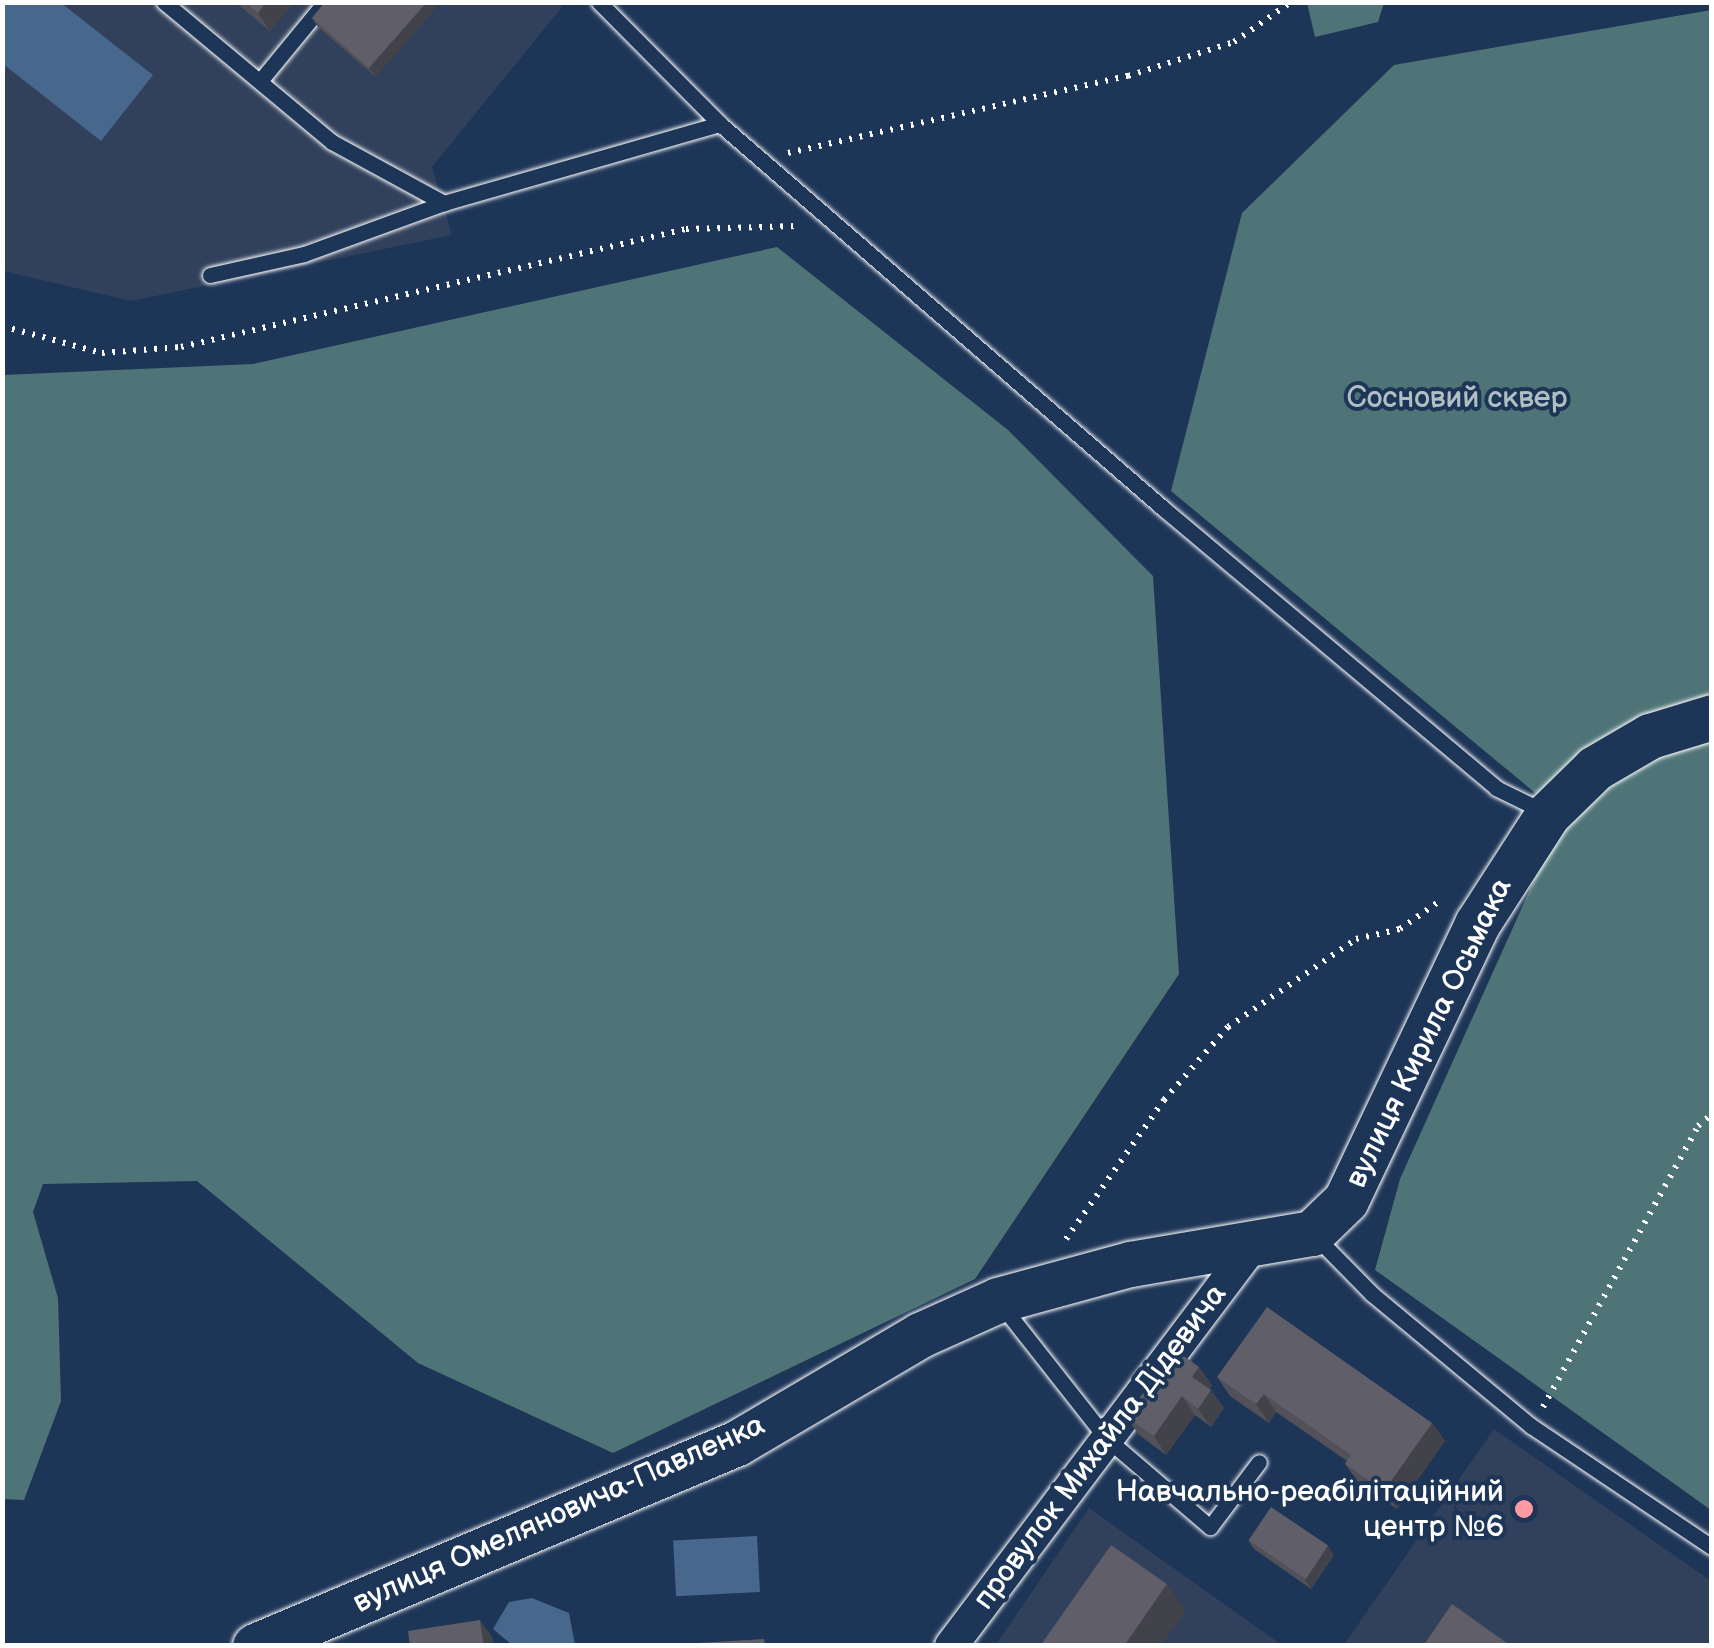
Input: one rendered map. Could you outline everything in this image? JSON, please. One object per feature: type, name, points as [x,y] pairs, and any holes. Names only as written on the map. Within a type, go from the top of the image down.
[{"type":"street","name":"вулиця Кирила Осьмака","points":[[1312,1233],[1346,1200],[1477,924],[1548,814],[1595,768],[1650,736],[1712,717]]},
{"type":"street","name":"вулиця Омеляновича-Павленка","points":[[255,1646],[736,1443],[920,1335],[1014,1295],[1130,1264],[1250,1248],[1312,1233]]},
{"type":"street","name":"провулок Михайла Дідевича","points":[[951,1646],[1250,1248]]},
{"type":"lane","points":[[164,2],[332,142],[444,203]]},
{"type":"lane","points":[[260,81],[325,2]]},
{"type":"lane","points":[[599,2],[720,124],[762,160],[1496,788],[1548,814]]},
{"type":"lane","points":[[210,275],[304,254],[444,203],[720,124]]},
{"type":"lane","points":[[1312,1233],[1372,1294],[1532,1426],[1712,1546]]},
{"type":"lane","points":[[1014,1295],[1106,1438],[1210,1527],[1258,1462]]},
{"type":"path","points":[[762,160],[1128,76],[1234,42],[1291,2]]},
{"type":"path","points":[[2,326],[102,353],[181,347],[686,230],[838,224]]},
{"type":"path","points":[[1014,1295],[1228,1027],[1356,939],[1400,929],[1447,896]]},
{"type":"path","points":[[1532,1426],[1698,1126],[1712,1114]]},
{"type":"shaded area","points":[[557,2],[562,7],[432,167],[452,235],[131,301],[3,271],[3,3]]},
{"type":"shaded area","points":[[2,3],[61,3],[153,75],[101,141],[3,64]]},
{"type":"shaded area","name":"Навчально-реабілітаційний центр №6","points":[[1494,1429],[1711,1581],[1711,1645],[1343,1646]]},
{"type":"shaded area","name":"Навчально-реабілітаційний центр №6","points":[[1089,1508],[1282,1645],[995,1646]]},
{"type":"shaded area","points":[[757,1536],[760,1592],[676,1596],[673,1540]]},
{"type":"shaded area","points":[[532,1598],[569,1613],[575,1645],[512,1645],[493,1629],[509,1602]]},
{"type":"green space","points":[[1307,2],[1384,3],[1378,22],[1315,37]]},
{"type":"green space","name":"Сосновий сквер","points":[[1711,10],[1711,1510],[1375,1270],[1400,1179],[1563,816],[1171,491],[1242,213],[1394,65]]},
{"type":"green space","points":[[777,247],[1008,430],[1153,576],[1179,974],[975,1279],[613,1453],[418,1363],[197,1181],[43,1184],[33,1212],[58,1298],[61,1401],[24,1500],[3,1499],[3,375],[253,364]]},
{"type":"building","points":[[245,2],[266,2],[258,13]]},
{"type":"building","points":[[325,2],[427,2],[369,68],[312,18]]},
{"type":"building","points":[[1267,1307],[1432,1423],[1384,1491],[1345,1464],[1351,1455],[1264,1394],[1256,1404],[1217,1377]]},
{"type":"building","points":[[1174,1349],[1199,1367],[1192,1377],[1211,1390],[1198,1409],[1182,1396],[1154,1436],[1126,1417]]},
{"type":"building","points":[[1271,1507],[1328,1546],[1306,1579],[1249,1540]]},
{"type":"building","points":[[1111,1545],[1167,1584],[1124,1646],[1040,1646]]},
{"type":"building","points":[[1452,1604],[1511,1646],[1423,1646]]},
{"type":"building","points":[[480,1620],[484,1646],[410,1646],[408,1631]]},
{"type":"building","points":[[764,1639],[765,1646],[664,1645]]},
{"type":"place","name":"Навчально-реабілітаційний центр №6","points":[[1524,1509]]}]
